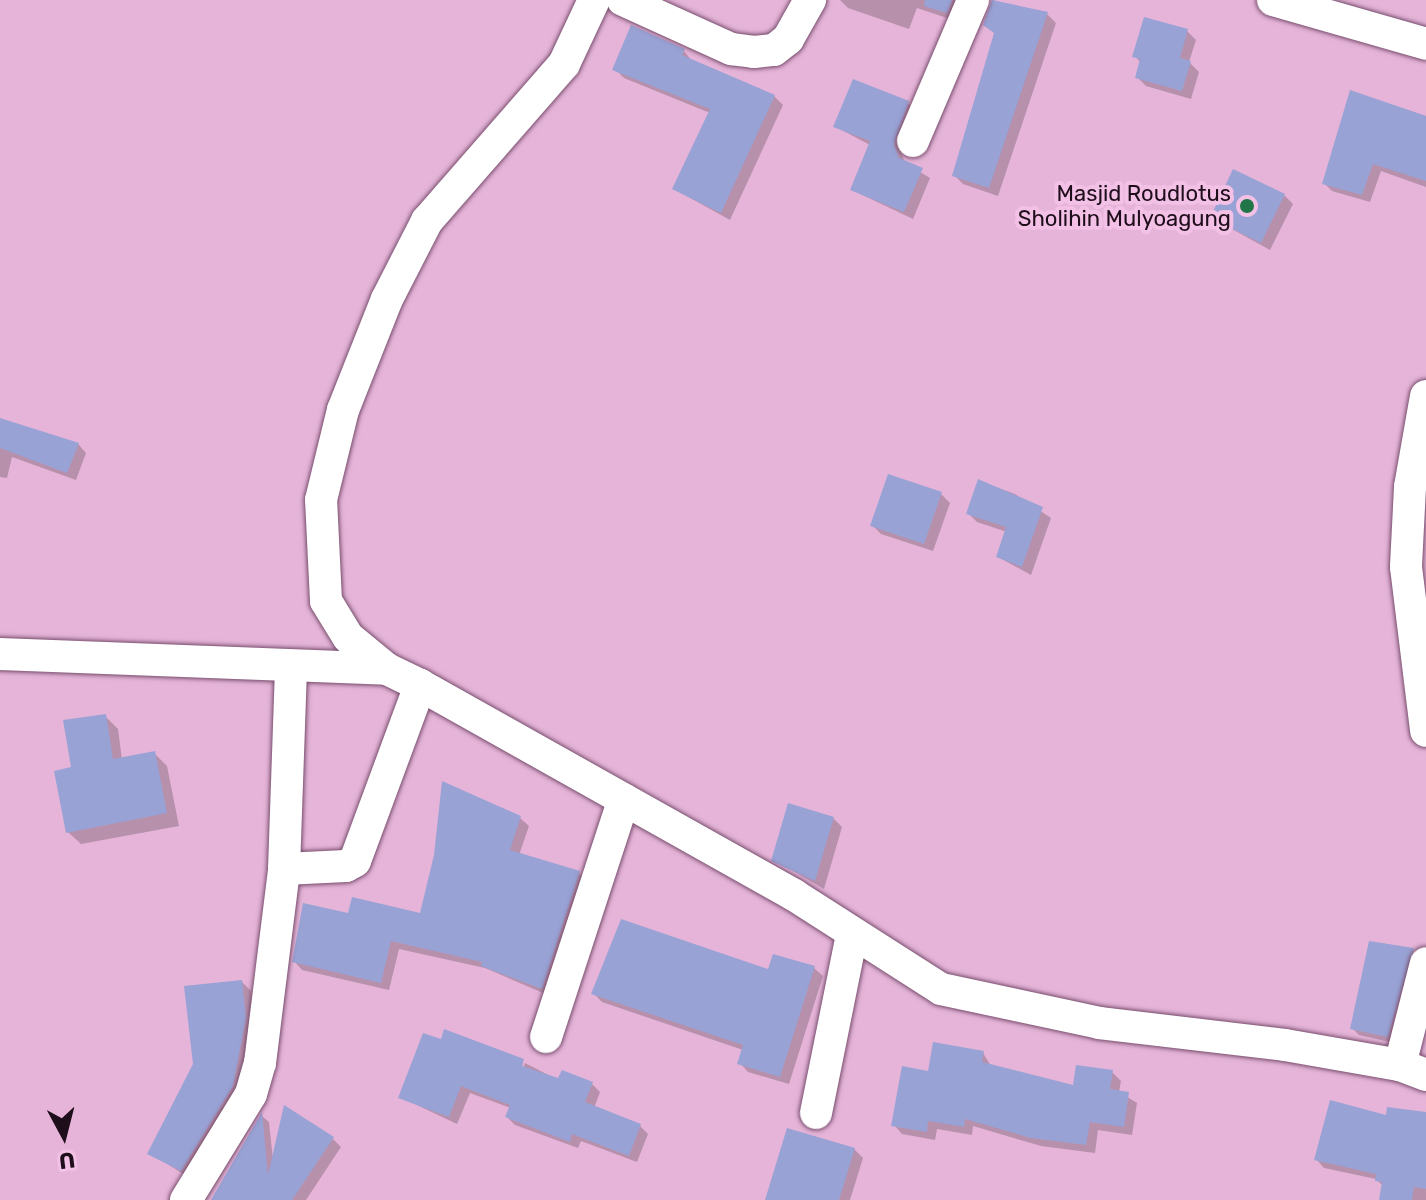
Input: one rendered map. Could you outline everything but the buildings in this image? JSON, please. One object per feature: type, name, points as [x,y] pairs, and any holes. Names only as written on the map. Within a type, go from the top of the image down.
[{"type":"street","points":[[594,0],[564,64],[427,221],[387,299],[343,410],[321,500],[326,601],[348,637],[387,669],[794,895],[913,974],[978,1000],[1099,1023],[1413,1070],[1426,963]]},
{"type":"street","points":[[623,0],[731,49],[754,52],[774,50],[788,39],[810,0]]},
{"type":"street","points":[[913,141],[973,0]]},
{"type":"street","points":[[1273,0],[1426,44]]},
{"type":"street","points":[[1426,396],[1410,487],[1406,567],[1426,731]]},
{"type":"street","points":[[0,654],[291,668],[387,669]]},
{"type":"street","points":[[186,1200],[251,1094],[260,1063],[284,869],[291,668]]},
{"type":"street","points":[[284,869],[346,866],[355,861],[420,685]]},
{"type":"street","points":[[546,1037],[624,799]]},
{"type":"street","points":[[816,1113],[852,934]]},
{"type":"place","name":"Masjid Roudlotus Sholihin Mulyoagung","points":[[1247,206]]}]
